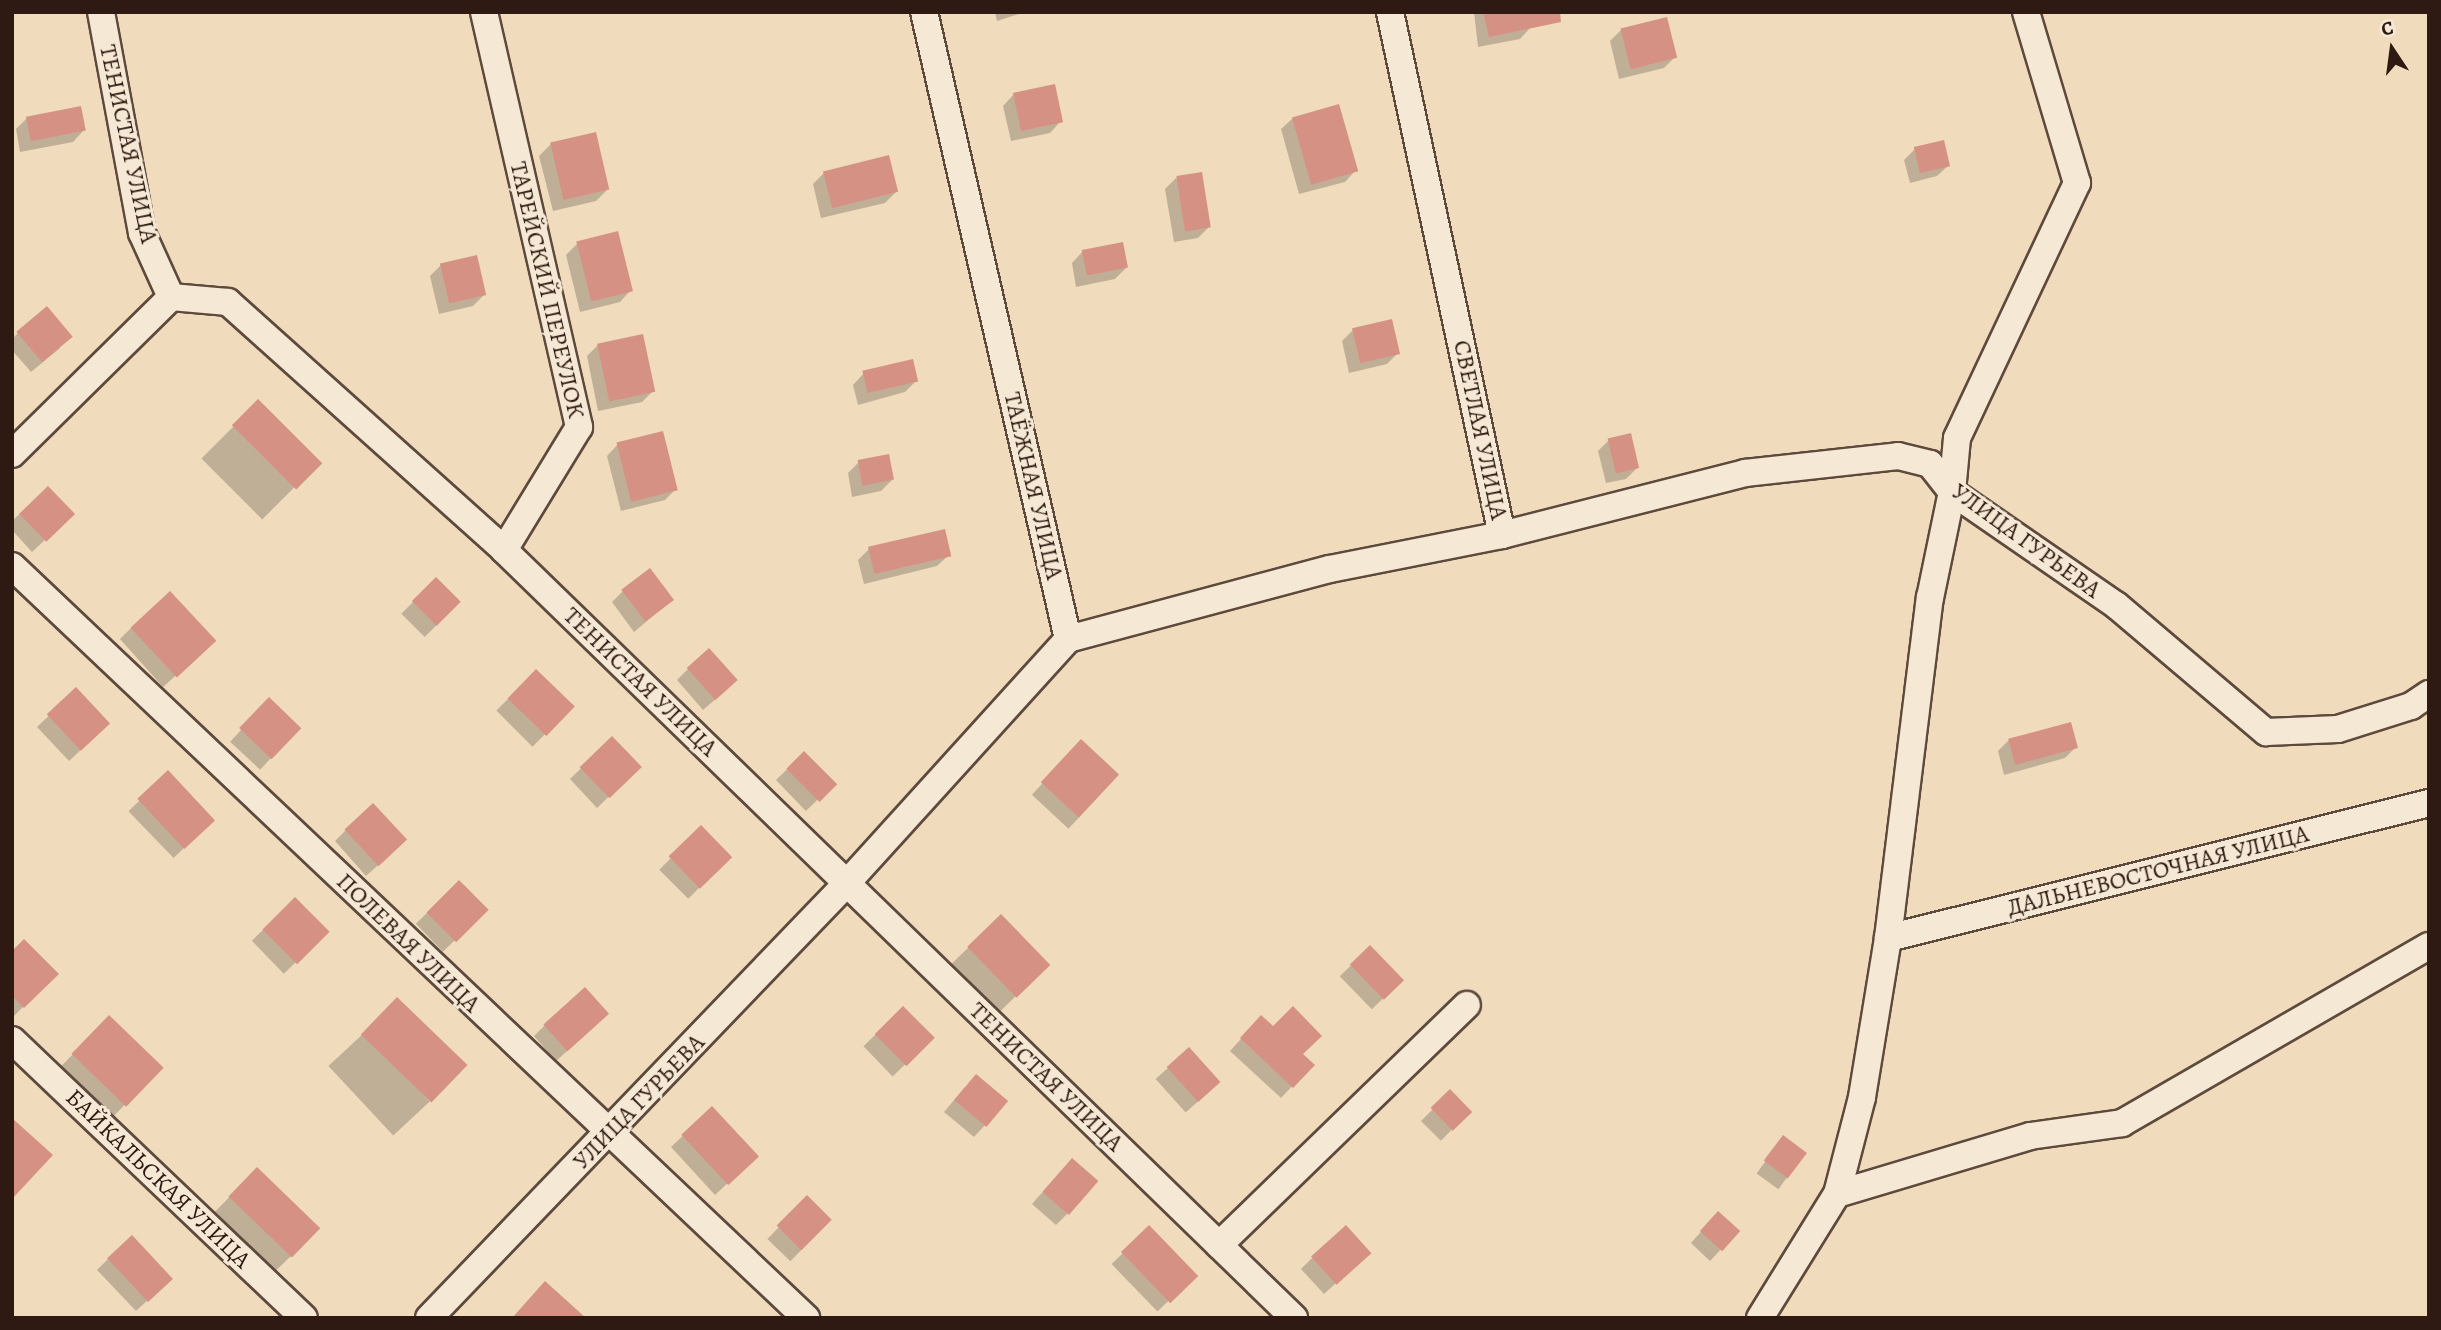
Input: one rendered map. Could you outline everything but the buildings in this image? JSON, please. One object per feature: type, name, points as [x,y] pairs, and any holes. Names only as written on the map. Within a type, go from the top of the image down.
[{"type":"street","name":"ТЕНИСТАЯ УЛИЦА","points":[[101,12],[142,233],[171,297],[228,302],[504,550],[1294,1318]]},
{"type":"street","name":"ТАРЕЙСКИЙ ПЕРЕУЛОК","points":[[484,12],[579,427],[504,550]]},
{"type":"street","name":"ТАЁЖНАЯ УЛИЦА","points":[[924,12],[1068,639]]},
{"type":"street","name":"СВЕТЛАЯ УЛИЦА","points":[[1068,639],[1330,569],[1502,535],[1391,12]]},
{"type":"street","points":[[1760,1318],[1837,1195],[1862,1097],[1888,938],[1930,598],[1952,492],[1957,438],[2077,183],[2026,12]]},
{"type":"street","points":[[12,454],[171,297]]},
{"type":"street","name":"УЛИЦА ГУРЬЕВА","points":[[1502,535],[1745,473],[1898,456],[1930,464],[1952,492],[2116,605],[2266,732],[2338,729],[2411,706],[2429,694]]},
{"type":"street","name":"ПОЛЕВАЯ УЛИЦА","points":[[12,566],[608,1134],[806,1318]]},
{"type":"street","points":[[846,884],[1068,639]]},
{"type":"street","name":"ДАЛЬНЕВОСТОЧНАЯ УЛИЦА","points":[[1888,938],[2429,803]]},
{"type":"street","name":"УЛИЦА ГУРЬЕВА","points":[[429,1318],[846,884]]},
{"type":"street","points":[[1837,1195],[2030,1136],[2122,1123],[2429,946]]},
{"type":"street","points":[[1219,1245],[1467,1005]]},
{"type":"street","name":"БАЙКАЛЬСКАЯ УЛИЦА","points":[[12,1040],[304,1318]]}]
